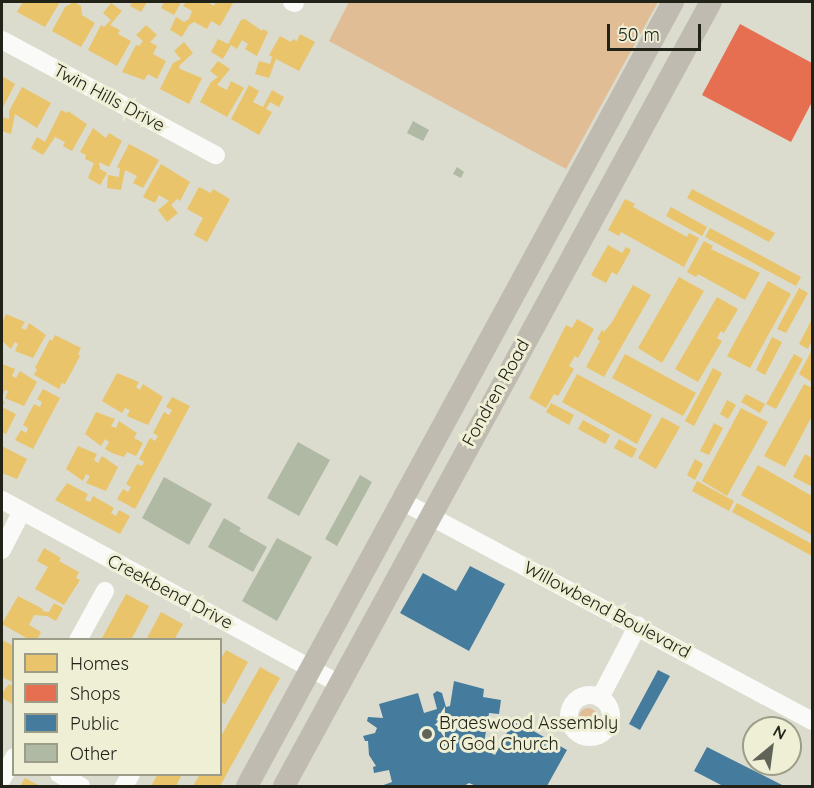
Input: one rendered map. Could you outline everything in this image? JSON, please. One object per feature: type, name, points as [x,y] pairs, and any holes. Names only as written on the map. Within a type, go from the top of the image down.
[{"type":"main road","name":"Fondren Road","points":[[247,786],[400,500],[673,2]]},
{"type":"main road","name":"Fondren Road","points":[[284,786],[429,516],[711,2]]},
{"type":"main road","points":[[618,103],[646,118]]},
{"type":"main road","points":[[529,267],[557,283]]},
{"type":"street","name":"Twin Hills Drive","points":[[2,40],[216,155]]},
{"type":"street","name":"Creekbend Drive","points":[[2,500],[339,684]]},
{"type":"street","name":"Willowbend Boulevard","points":[[400,500],[638,625],[813,721]]},
{"type":"street","points":[[2,550],[22,511]]},
{"type":"street","points":[[79,638],[105,591]]},
{"type":"street","points":[[600,698],[638,625]]},
{"type":"street","points":[[2,779],[12,761]]},
{"type":"street","points":[[63,776],[81,786]]},
{"type":"shaded area","points":[[349,2],[658,2],[566,169],[329,41]]},
{"type":"shaded area","points":[[588,708],[594,711],[597,717],[594,723],[588,726],[582,723],[579,717],[582,711]]},
{"type":"building: Homes","points":[[23,2],[60,2],[45,27],[17,12]]},
{"type":"building: Homes","points":[[79,2],[77,4],[81,6],[82,15],[95,23],[81,47],[52,31],[65,7]]},
{"type":"building: Homes","points":[[132,2],[147,2],[141,12],[130,6]]},
{"type":"building: Homes","points":[[164,2],[181,2],[174,15],[161,8]]},
{"type":"building: Homes","points":[[186,2],[207,2],[214,6],[216,2],[233,3],[220,26],[211,21],[207,29],[194,22],[189,25],[182,37],[170,30],[176,17],[184,22],[189,19],[192,11],[183,6]]},
{"type":"building: Homes","points":[[111,3],[122,11],[110,25],[120,30],[118,34],[131,41],[117,66],[88,50],[101,25],[104,27],[111,20],[103,13]]},
{"type":"building: Homes","points":[[245,19],[262,31],[263,29],[268,32],[257,56],[245,49],[248,44],[242,40],[237,49],[231,45],[223,59],[211,52],[218,39],[228,44],[241,20]]},
{"type":"building: Homes","points":[[146,25],[157,35],[150,42],[157,46],[153,54],[166,61],[157,79],[148,74],[144,80],[122,72],[136,45],[139,46],[143,41],[136,35]]},
{"type":"building: Homes","points":[[300,34],[315,42],[299,71],[276,59],[269,78],[255,74],[259,61],[270,64],[272,57],[269,55],[280,36],[291,42],[293,39],[297,41]]},
{"type":"building: Homes","points":[[184,42],[193,53],[179,66],[180,69],[202,78],[189,104],[160,89],[173,63],[181,59],[174,51]]},
{"type":"building: Homes","points":[[218,61],[230,69],[217,85],[227,90],[231,81],[244,88],[227,117],[200,102],[211,82],[218,77],[210,71]]},
{"type":"building: Homes","points":[[2,76],[15,84],[2,109]]},
{"type":"building: Homes","points":[[249,85],[259,91],[253,102],[263,107],[272,90],[284,97],[279,107],[270,102],[266,109],[272,112],[259,135],[231,119]]},
{"type":"building: Homes","points":[[22,87],[51,103],[37,128],[15,114],[11,134],[2,131],[2,117],[9,119],[9,111]]},
{"type":"building: Homes","points":[[61,110],[67,113],[68,111],[87,124],[72,151],[63,146],[65,142],[55,137],[43,155],[31,148],[37,137],[45,142]]},
{"type":"building: Homes","points":[[93,128],[106,138],[109,133],[122,141],[109,167],[99,162],[100,169],[107,173],[100,185],[88,178],[94,163],[85,159],[86,155],[80,152]]},
{"type":"building: Homes","points":[[129,144],[159,160],[143,188],[133,183],[137,176],[125,170],[121,190],[107,188],[108,175],[119,177],[120,168],[117,167]]},
{"type":"building: Homes","points":[[161,164],[190,182],[180,201],[177,199],[171,205],[178,213],[167,222],[158,210],[169,201],[159,195],[155,203],[143,197]]},
{"type":"building: Homes","points":[[199,187],[211,193],[213,189],[230,199],[207,242],[194,235],[203,218],[187,209]]},
{"type":"building: Homes","points":[[692,189],[775,233],[769,242],[687,198]]},
{"type":"building: Homes","points":[[625,199],[635,204],[633,207],[687,237],[689,233],[699,238],[684,267],[621,232],[619,236],[608,230]]},
{"type":"building: Homes","points":[[671,207],[707,227],[702,236],[666,216]]},
{"type":"building: Homes","points":[[710,228],[801,277],[796,286],[705,237]]},
{"type":"building: Homes","points":[[704,241],[713,246],[711,249],[760,273],[745,300],[698,274],[696,277],[687,272]]},
{"type":"building: Homes","points":[[608,245],[622,253],[626,247],[631,250],[617,275],[612,272],[606,283],[591,275]]},
{"type":"building: Homes","points":[[679,277],[704,291],[662,363],[638,348]]},
{"type":"building: Homes","points":[[768,281],[791,294],[750,368],[727,356]]},
{"type":"building: Homes","points":[[633,285],[651,295],[604,377],[586,367],[600,341],[597,339],[602,330],[604,332],[612,322]]},
{"type":"building: Homes","points":[[799,288],[808,293],[786,333],[777,329]]},
{"type":"building: Homes","points":[[717,297],[738,309],[724,333],[721,331],[717,338],[722,341],[698,382],[675,369]]},
{"type":"building: Homes","points":[[6,314],[25,322],[21,328],[26,330],[29,323],[46,335],[33,358],[15,351],[18,344],[15,342],[11,349],[2,341],[2,323]]},
{"type":"building: Homes","points":[[577,319],[594,329],[578,358],[575,356],[569,366],[574,369],[558,396],[554,394],[546,408],[529,398],[566,325],[572,328]]},
{"type":"building: Homes","points":[[812,319],[812,340],[808,349],[799,344]]},
{"type":"building: Homes","points":[[55,335],[81,348],[78,354],[80,356],[65,384],[62,383],[59,389],[34,375],[37,369],[35,368],[50,339],[52,341]]},
{"type":"building: Homes","points":[[772,337],[782,342],[765,375],[756,370]]},
{"type":"building: Homes","points":[[812,350],[812,382],[799,374]]},
{"type":"building: Homes","points":[[625,354],[696,393],[683,416],[612,378]]},
{"type":"building: Homes","points":[[794,354],[803,359],[776,409],[766,404]]},
{"type":"building: Homes","points":[[2,364],[15,369],[12,376],[16,378],[20,371],[37,382],[24,406],[5,398],[8,391],[5,390],[2,397]]},
{"type":"building: Homes","points":[[713,368],[722,373],[694,426],[685,421]]},
{"type":"building: Homes","points":[[117,373],[139,382],[136,387],[140,390],[143,384],[163,397],[148,425],[127,416],[130,410],[125,408],[122,413],[102,401]]},
{"type":"building: Homes","points":[[577,374],[652,415],[637,444],[562,402]]},
{"type":"building: Homes","points":[[804,384],[812,388],[812,416],[785,467],[764,456]]},
{"type":"building: Homes","points":[[43,389],[60,398],[33,449],[15,440],[21,430],[26,433],[28,428],[23,425],[34,404],[40,407],[42,402],[37,399]]},
{"type":"building: Homes","points":[[746,394],[765,404],[760,413],[741,402]]},
{"type":"building: Homes","points":[[172,397],[190,406],[135,509],[117,499],[123,489],[128,492],[131,487],[126,484],[137,464],[142,466],[144,462],[139,459],[150,438],[155,441],[158,436],[153,433],[164,412],[169,415],[172,410],[166,407]]},
{"type":"building: Homes","points":[[727,400],[736,405],[728,419],[720,414]]},
{"type":"building: Homes","points":[[551,403],[574,415],[569,425],[546,412]]},
{"type":"building: Homes","points":[[2,407],[16,414],[6,434],[2,432]]},
{"type":"building: Homes","points":[[741,408],[768,422],[727,496],[702,481]]},
{"type":"building: Homes","points":[[96,412],[115,419],[111,426],[116,428],[119,421],[137,433],[134,438],[143,443],[136,456],[127,452],[124,457],[112,453],[105,449],[109,442],[105,439],[101,446],[85,434]]},
{"type":"building: Homes","points":[[662,417],[680,427],[656,469],[638,458]]},
{"type":"building: Homes","points":[[583,420],[610,435],[605,444],[578,429]]},
{"type":"building: Homes","points":[[714,423],[723,428],[709,455],[700,451]]},
{"type":"building: Homes","points":[[619,439],[637,449],[632,458],[614,448]]},
{"type":"building: Homes","points":[[2,446],[27,459],[17,479],[2,473]]},
{"type":"building: Homes","points":[[78,446],[97,454],[94,460],[98,463],[102,456],[118,467],[106,491],[86,483],[90,476],[86,474],[83,481],[66,469]]},
{"type":"building: Homes","points":[[805,454],[812,458],[811,486],[793,477]]},
{"type":"building: Homes","points":[[695,459],[703,464],[695,480],[687,475]]},
{"type":"building: Homes","points":[[758,465],[812,496],[812,535],[741,495]]},
{"type":"building: Homes","points":[[697,481],[734,501],[729,511],[692,491]]},
{"type":"building: Homes","points":[[67,483],[88,494],[85,500],[90,502],[93,496],[114,508],[111,513],[116,516],[119,510],[130,516],[120,534],[55,500]]},
{"type":"building: Homes","points":[[737,503],[812,544],[812,556],[732,512]]},
{"type":"building: Homes","points":[[44,548],[61,558],[59,561],[79,572],[76,578],[80,580],[64,605],[35,589],[48,567],[37,561]]},
{"type":"building: Homes","points":[[126,594],[149,606],[132,638],[102,638]]},
{"type":"building: Homes","points":[[18,596],[43,609],[42,611],[49,612],[54,603],[63,608],[56,621],[47,616],[34,615],[29,625],[41,632],[38,638],[26,638],[2,624]]},
{"type":"building: Homes","points":[[161,612],[183,624],[175,638],[147,638]]},
{"type":"building: Homes","points":[[2,640],[12,645],[12,682],[2,677]]},
{"type":"building: Homes","points":[[226,650],[248,662],[225,704],[222,703],[222,657]]},
{"type":"building: Homes","points":[[260,667],[280,678],[220,786],[193,786],[199,776],[222,776],[222,734]]},
{"type":"building: Homes","points":[[9,684],[12,686],[12,704],[2,698],[2,693]]},
{"type":"building: Homes","points":[[157,776],[181,776],[176,786],[151,786]]},
{"type":"building: Homes","points":[[25,778],[40,786],[20,786]]},
{"type":"building: Shops","points":[[740,24],[812,63],[812,102],[791,142],[702,95]]},
{"type":"building: Public","points":[[470,566],[505,584],[469,651],[400,613],[423,573],[456,591]]},
{"type":"building: Public","points":[[658,670],[670,676],[640,730],[629,724]]},
{"type":"building: Public","name":"Braeswood Assembly of God Church","points":[[454,681],[484,689],[483,697],[501,700],[499,714],[489,713],[483,749],[495,755],[514,720],[567,750],[547,786],[476,786],[469,783],[464,786],[381,786],[392,782],[389,770],[374,773],[373,767],[376,766],[369,755],[368,741],[365,741],[363,736],[375,733],[377,728],[367,721],[368,717],[383,718],[379,704],[418,693],[424,713],[437,709],[433,694],[437,691],[442,693],[446,707],[450,706]]},
{"type":"building: Public","points":[[707,747],[742,765],[742,776],[764,776],[784,786],[723,786],[694,771]]},
{"type":"building: Other","points":[[413,121],[429,130],[423,141],[407,133]]},
{"type":"building: Other","points":[[457,167],[464,172],[461,178],[453,174]]},
{"type":"building: Other","points":[[298,442],[330,460],[299,516],[267,498]]},
{"type":"building: Other","points":[[360,475],[372,482],[337,546],[325,539]]},
{"type":"building: Other","points":[[164,477],[212,504],[189,545],[142,518]]},
{"type":"building: Other","points":[[224,518],[241,528],[239,531],[267,547],[253,572],[208,547]]},
{"type":"building: Other","points":[[277,538],[312,557],[277,621],[242,601]]},
{"type":"place","name":"Braeswood Assembly of God Church","points":[[427,734]]}]
